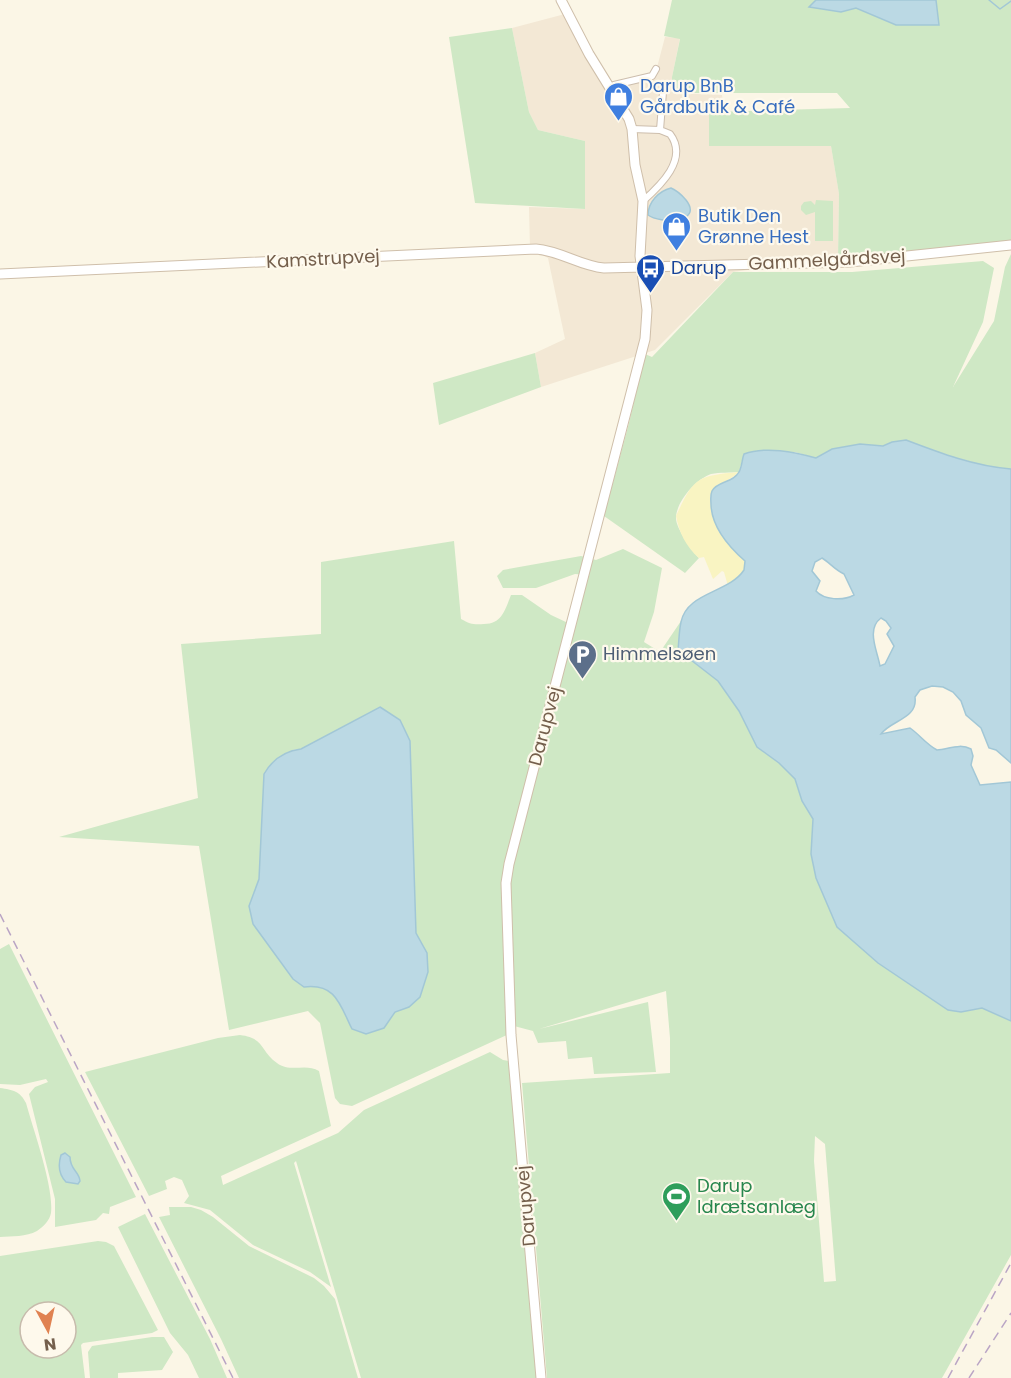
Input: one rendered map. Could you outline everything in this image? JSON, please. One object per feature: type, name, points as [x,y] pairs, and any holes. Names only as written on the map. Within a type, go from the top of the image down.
[{"type":"street","name":"Darupvej","points":[[541,1378],[511,1035],[506,883],[645,339],[647,310],[640,240],[643,201],[635,165],[632,129],[629,119],[609,88],[561,0]]},
{"type":"street","points":[[609,88],[652,76],[656,69]]},
{"type":"street","points":[[660,130],[663,92]]},
{"type":"street","points":[[632,129],[660,130],[670,134],[673,138],[675,158],[663,183],[643,201]]},
{"type":"street","name":"Gammelgårdsvej","points":[[642,266],[850,262],[1011,245]]},
{"type":"street","name":"Kamstrupvej","points":[[0,274],[536,249],[561,254],[589,267],[642,266]]},
{"type":"shaded area","points":[[565,14],[614,88],[654,79],[665,37],[680,38],[672,77],[672,93],[722,95],[724,110],[709,113],[710,146],[831,146],[839,194],[838,258],[733,272],[655,350],[541,387],[535,353],[565,339],[548,258],[530,248],[529,207],[585,209],[585,141],[538,130],[529,112],[512,28]]},
{"type":"green space","points":[[672,0],[1011,0],[1011,240],[906,254],[838,258],[839,194],[831,146],[709,146],[709,112],[850,108],[837,93],[672,93],[672,77],[680,39],[664,36]]},
{"type":"green space","points":[[512,28],[529,112],[538,130],[585,141],[585,209],[475,203],[449,37]]},
{"type":"green space","points":[[816,200],[833,201],[833,241],[815,241],[815,212],[806,215],[801,210],[804,202],[811,201],[815,205]]},
{"type":"green space","points":[[1011,254],[1011,469],[990,467],[939,453],[906,440],[883,446],[860,444],[832,449],[816,458],[795,452],[744,454],[739,472],[714,473],[705,477],[688,491],[680,504],[676,517],[678,527],[688,545],[699,558],[685,573],[604,516],[645,354],[652,357],[733,272],[852,272],[983,261],[994,268],[983,322],[953,387],[994,321],[1005,267]]},
{"type":"green space","points":[[535,353],[541,387],[439,425],[433,383]]},
{"type":"green space","points":[[454,541],[461,619],[475,624],[495,622],[502,615],[511,595],[522,595],[551,615],[568,623],[505,862],[509,1034],[352,1106],[340,1104],[335,1098],[320,1023],[308,1011],[229,1030],[199,846],[59,837],[198,798],[181,644],[321,634],[321,562]],"holes":[[[301,749],[427,953],[409,1007],[395,1011],[383,1028],[352,1029],[340,1004],[330,992],[323,988],[304,987],[254,893],[292,750]]]},
{"type":"green space","points":[[623,549],[662,568],[654,612],[644,642],[660,652],[681,621],[679,650],[718,681],[739,711],[757,747],[779,763],[795,779],[802,801],[813,819],[811,854],[816,878],[837,927],[878,963],[948,1010],[961,1012],[982,1008],[1011,1021],[1011,1255],[942,1378],[547,1378],[522,1083],[670,1073],[666,991],[539,1029],[648,1002],[656,1072],[594,1074],[592,1057],[568,1059],[566,1041],[538,1043],[533,1031],[514,1026],[508,886],[511,867],[587,575],[575,574],[536,588],[503,588],[497,576],[503,570],[581,556],[596,560]],"holes":[[[815,1136],[825,1144],[836,1281],[824,1282],[814,1161]]]},
{"type":"green space","points":[[9,944],[136,1197],[110,1207],[109,1214],[103,1213],[96,1220],[55,1227],[55,1199],[29,1094],[35,1087],[48,1082],[46,1079],[20,1085],[0,1084],[0,949]]},
{"type":"green space","points":[[240,1035],[254,1039],[282,1066],[319,1071],[331,1126],[221,1176],[223,1185],[338,1133],[364,1110],[490,1052],[509,1061],[537,1378],[361,1378],[296,1161],[294,1163],[331,1287],[310,1272],[253,1245],[210,1210],[184,1203],[189,1196],[182,1180],[174,1177],[165,1181],[167,1189],[149,1196],[85,1072],[218,1038]]},
{"type":"green space","points":[[0,1088],[16,1092],[26,1103],[49,1188],[51,1213],[44,1225],[33,1233],[0,1237]]},
{"type":"green space","points":[[169,1207],[191,1207],[201,1210],[249,1246],[314,1278],[324,1286],[335,1299],[358,1378],[239,1378],[159,1217],[170,1215]]},
{"type":"green space","points":[[145,1214],[210,1339],[227,1378],[199,1378],[188,1355],[170,1333],[118,1227]]},
{"type":"green space","points":[[98,1241],[114,1246],[158,1330],[152,1333],[83,1343],[81,1345],[85,1378],[0,1378],[0,1256]]},
{"type":"green space","points":[[164,1337],[173,1352],[162,1370],[118,1373],[118,1378],[90,1378],[88,1352],[92,1346]]},
{"type":"sand","points":[[739,472],[714,489],[710,499],[715,518],[746,563],[742,574],[728,586],[724,572],[722,571],[713,579],[704,557],[699,558],[690,549],[681,533],[676,516],[688,493],[698,481],[714,475]]},
{"type":"water","points":[[816,0],[936,0],[939,25],[896,25],[856,8],[841,12],[809,7]]},
{"type":"water","points":[[671,188],[686,200],[690,208],[689,213],[678,220],[662,220],[648,215],[648,210],[655,198]]},
{"type":"water","name":"Himmelsøen","points":[[906,440],[970,462],[1011,469],[1011,763],[996,750],[989,748],[981,728],[966,715],[961,701],[953,692],[943,687],[932,686],[920,690],[908,715],[881,734],[910,728],[937,750],[967,747],[971,749],[973,756],[971,765],[980,785],[1011,782],[1011,1021],[982,1008],[961,1012],[948,1010],[878,963],[837,927],[816,878],[811,854],[813,819],[802,801],[795,779],[779,763],[757,747],[739,711],[718,681],[678,650],[680,625],[691,604],[729,584],[744,570],[745,561],[727,543],[714,521],[711,493],[717,485],[736,476],[744,454],[771,450],[816,458],[832,449],[860,444],[883,446]],"holes":[[[822,558],[844,574],[854,595],[834,599],[816,591],[820,581],[812,571],[815,562]],[[881,618],[891,628],[887,634],[894,646],[885,664],[880,666],[873,634]]]},
{"type":"water","points":[[380,707],[400,720],[410,741],[416,933],[427,953],[428,972],[420,997],[409,1007],[395,1012],[384,1028],[366,1034],[352,1029],[340,1004],[330,992],[323,988],[304,987],[293,979],[253,924],[249,906],[259,879],[264,774],[267,769],[284,754],[301,749]]},
{"type":"water","points":[[65,1153],[70,1157],[71,1165],[79,1178],[78,1184],[66,1182],[62,1176],[60,1162],[61,1155]]},
{"type":"waterway","points":[[989,0],[1000,9],[1011,1]]},
{"type":"railway","points":[[0,914],[233,1378]]},
{"type":"railway","points":[[948,1378],[1011,1263]]},
{"type":"railway","points":[[969,1378],[1011,1313]]},
{"type":"place","name":"Darup BnB Gårdbutik & Café","points":[[619,122]]},
{"type":"place","name":"Butik Den Grønne Hest","points":[[677,252]]},
{"type":"place","name":"Darup","points":[[650,294]]},
{"type":"place","name":"Himmelsøen","points":[[582,680]]},
{"type":"place","name":"Darup Idrætsanlæg","points":[[676,1222]]}]
